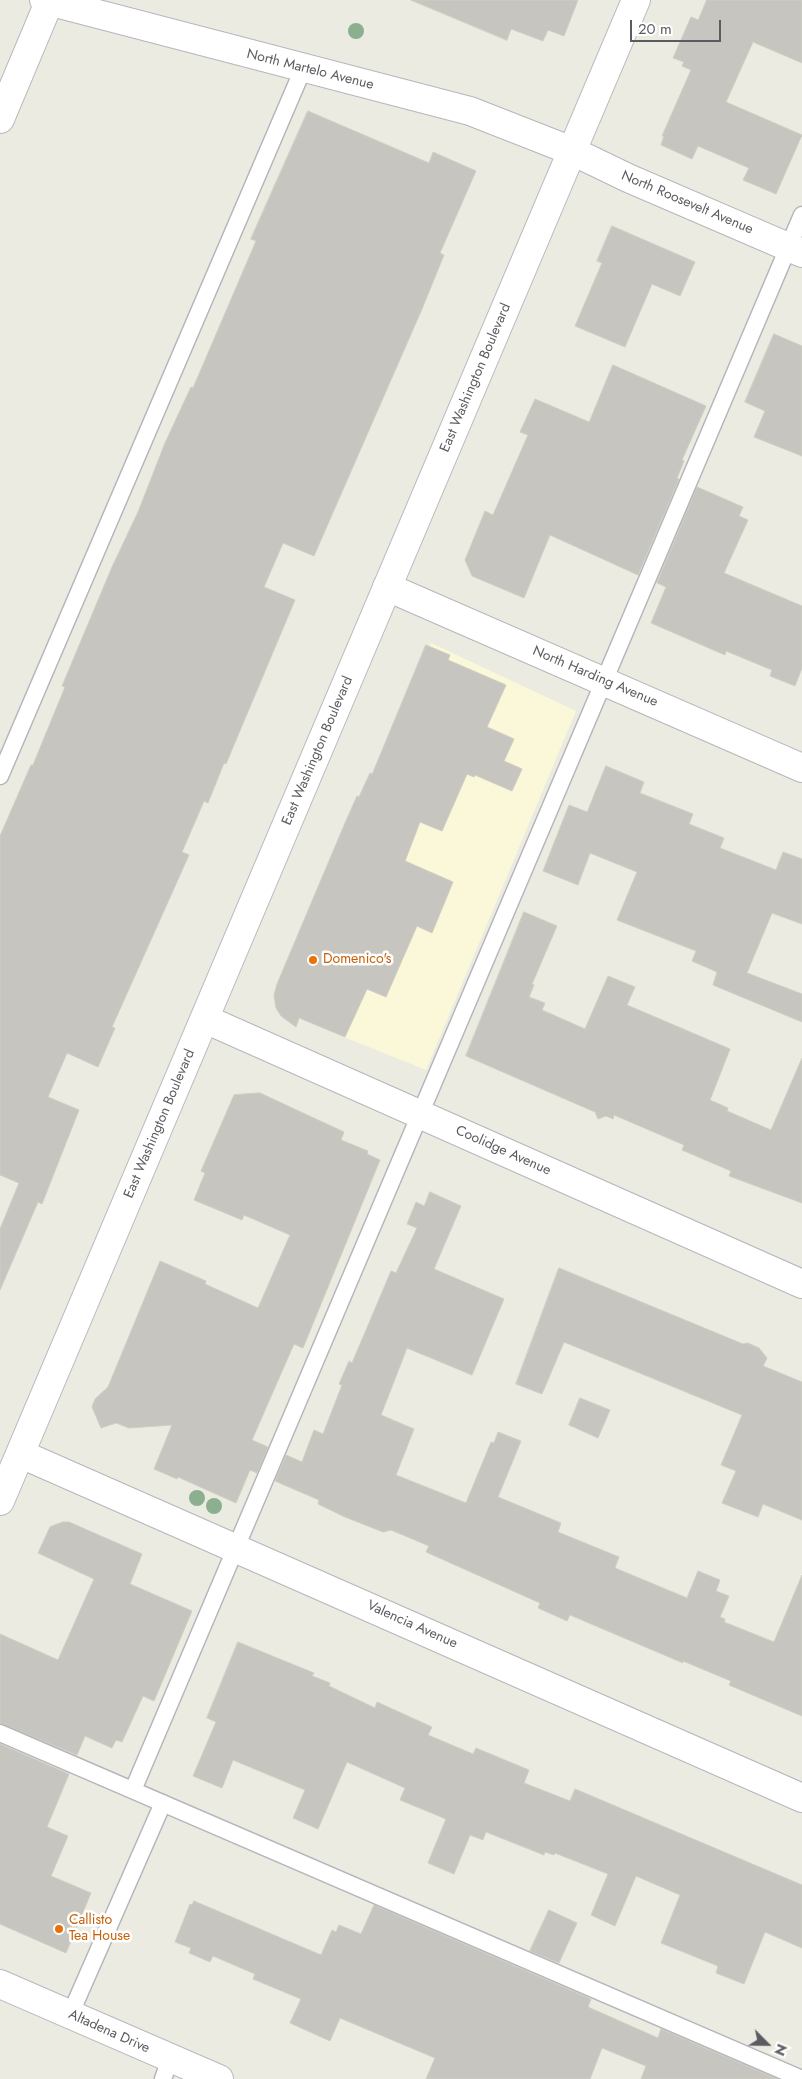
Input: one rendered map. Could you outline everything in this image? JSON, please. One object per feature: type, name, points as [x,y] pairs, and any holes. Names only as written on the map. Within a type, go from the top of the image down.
[{"type":"street","name":"East Washington Boulevard","points":[[0,1501],[636,0]]},
{"type":"street","name":"North Martelo Avenue","points":[[48,1],[302,69],[470,111],[572,151]]},
{"type":"street","points":[[0,119],[48,1]]},
{"type":"street","name":"North Roosevelt Avenue","points":[[572,151],[628,178],[795,250]]},
{"type":"street","name":"North Harding Avenue","points":[[387,587],[802,768]]},
{"type":"street","name":"Coolidge Avenue","points":[[204,1019],[802,1284]]},
{"type":"street","name":"Valencia Avenue","points":[[20,1454],[238,1548],[802,1798]]},
{"type":"street","name":"Altadena Drive","points":[[0,1984],[70,2015],[166,2069],[219,2079]]},
{"type":"lane","points":[[0,776],[302,69]]},
{"type":"lane","points":[[133,1790],[238,1548],[606,681],[795,250],[802,215]]},
{"type":"lane","points":[[0,1733],[802,2079]]},
{"type":"lane","points":[[70,2015],[163,1803]]},
{"type":"shaded area","points":[[431,643],[576,711],[426,1070],[292,1016],[280,993]]},
{"type":"building","points":[[411,0],[578,0],[564,36],[548,30],[543,41],[511,29],[507,40]]},
{"type":"building","points":[[707,0],[802,0],[802,63],[753,42],[726,102],[802,135],[776,194],[743,180],[749,168],[698,146],[692,159],[661,145],[664,136],[662,136],[691,70],[682,66],[684,62],[673,58],[691,17],[698,20]]},
{"type":"building","points":[[308,111],[429,163],[433,152],[476,171],[440,253],[444,255],[422,309],[314,556],[283,543],[264,587],[295,600],[226,764],[224,763],[208,803],[204,801],[182,852],[189,855],[112,1027],[115,1028],[98,1067],[67,1053],[48,1097],[79,1110],[42,1204],[38,1202],[0,1290],[0,1229],[19,1183],[0,1175],[0,836],[31,765],[33,765],[65,687],[62,686],[112,567],[138,512],[165,443],[191,387],[193,388],[256,241],[251,239]]},
{"type":"building","points":[[612,226],[695,262],[680,296],[652,284],[625,347],[575,326],[602,263],[597,261]]},
{"type":"building","points":[[774,334],[802,346],[802,456],[754,437],[765,411],[745,402]]},
{"type":"building","points":[[613,365],[706,406],[682,460],[684,461],[677,478],[679,479],[638,575],[550,535],[524,598],[472,576],[465,560],[485,511],[493,515],[528,435],[520,432],[535,399],[589,422]]},
{"type":"building","points":[[697,487],[743,507],[739,516],[748,520],[724,573],[802,606],[802,668],[795,686],[770,676],[772,670],[726,651],[725,655],[651,623],[666,587],[657,583]]},
{"type":"building","points":[[426,645],[450,655],[448,660],[506,685],[487,727],[514,739],[504,761],[522,769],[512,791],[475,775],[474,777],[467,774],[442,831],[420,822],[405,861],[453,882],[432,933],[417,926],[386,997],[367,989],[345,1037],[299,1018],[296,1027],[281,1016],[276,1008],[274,995],[277,984],[345,823],[357,796],[359,797],[370,773],[372,774]]},
{"type":"building","points":[[606,766],[644,782],[640,793],[693,814],[689,824],[724,838],[720,848],[776,870],[783,852],[802,859],[802,924],[772,913],[747,973],[802,994],[802,1022],[713,985],[717,972],[692,961],[696,951],[617,920],[637,872],[590,853],[578,885],[543,871],[569,805],[587,812]]},
{"type":"building","points":[[524,912],[557,926],[532,984],[534,985],[529,997],[545,1003],[542,1010],[585,1029],[608,976],[635,987],[627,1005],[730,1049],[710,1100],[728,1108],[727,1111],[771,1130],[802,1058],[802,1203],[729,1176],[731,1171],[682,1150],[684,1145],[614,1115],[613,1119],[606,1116],[598,1119],[595,1112],[466,1056]]},
{"type":"building","points":[[260,1093],[344,1132],[341,1140],[368,1151],[367,1154],[380,1160],[303,1348],[294,1344],[252,1440],[268,1447],[257,1473],[250,1470],[236,1503],[178,1477],[177,1479],[154,1469],[172,1425],[129,1428],[116,1423],[101,1428],[92,1407],[95,1399],[108,1387],[160,1261],[206,1281],[205,1284],[258,1308],[290,1235],[244,1215],[242,1220],[194,1200],[205,1173],[201,1171],[234,1095]]},
{"type":"building","points":[[430,1192],[461,1206],[434,1269],[504,1299],[472,1375],[407,1348],[381,1415],[414,1429],[396,1475],[466,1503],[491,1442],[494,1443],[498,1432],[521,1441],[498,1497],[561,1523],[558,1532],[619,1557],[615,1568],[687,1598],[698,1571],[720,1580],[716,1591],[729,1596],[720,1617],[725,1619],[724,1622],[774,1642],[802,1575],[802,1716],[729,1685],[731,1681],[683,1661],[683,1663],[570,1615],[567,1621],[538,1608],[540,1603],[426,1552],[429,1546],[391,1530],[383,1532],[345,1517],[318,1504],[319,1500],[275,1481],[286,1455],[302,1462],[314,1430],[323,1434],[342,1385],[339,1384],[349,1361],[352,1363],[391,1271],[396,1273],[417,1228],[407,1224],[416,1202],[424,1206]]},
{"type":"building","points":[[559,1268],[743,1344],[748,1343],[759,1348],[767,1358],[763,1366],[802,1382],[802,1520],[763,1504],[758,1517],[722,1503],[736,1471],[721,1465],[742,1415],[564,1342],[542,1394],[516,1384]]},
{"type":"building","points":[[580,1398],[610,1410],[598,1438],[569,1425]]},
{"type":"building","points":[[63,1522],[69,1522],[142,1554],[130,1584],[192,1611],[154,1701],[143,1696],[122,1742],[116,1740],[112,1748],[85,1736],[77,1755],[0,1723],[0,1634],[58,1660],[94,1579],[38,1553],[50,1527]]},
{"type":"building","points":[[238,1642],[314,1673],[312,1676],[330,1683],[329,1686],[375,1708],[377,1702],[432,1727],[428,1735],[473,1754],[476,1748],[529,1770],[524,1783],[570,1801],[575,1789],[802,1885],[802,1948],[765,1932],[744,1984],[716,1973],[718,1966],[661,1943],[680,1895],[636,1876],[615,1926],[591,1915],[608,1874],[555,1853],[554,1855],[545,1852],[544,1855],[486,1832],[483,1840],[470,1835],[454,1874],[428,1863],[446,1819],[400,1800],[405,1788],[347,1762],[318,1829],[293,1818],[305,1790],[233,1760],[222,1788],[193,1776],[216,1722],[207,1718]]},
{"type":"building","points":[[0,1744],[69,1774],[47,1827],[68,1836],[51,1876],[91,1893],[66,1953],[0,1924]]},
{"type":"building","points":[[194,1901],[321,1955],[332,1930],[336,1932],[339,1925],[361,1934],[374,1905],[591,1999],[588,2007],[658,2038],[661,2029],[777,2079],[641,2079],[646,2066],[602,2048],[590,2079],[426,2079],[435,2058],[340,2018],[330,2041],[290,2023],[301,1999],[253,1979],[255,1974],[213,1956],[210,1962],[189,1953],[191,1948],[175,1942],[190,1904],[192,1905]]},
{"type":"building","points":[[549,1910],[577,1923],[559,1963],[530,1951]]},
{"type":"place","name":"Domenico's","points":[[313,960]]},
{"type":"place","name":"Callisto Tea House","points":[[59,1929]]}]
